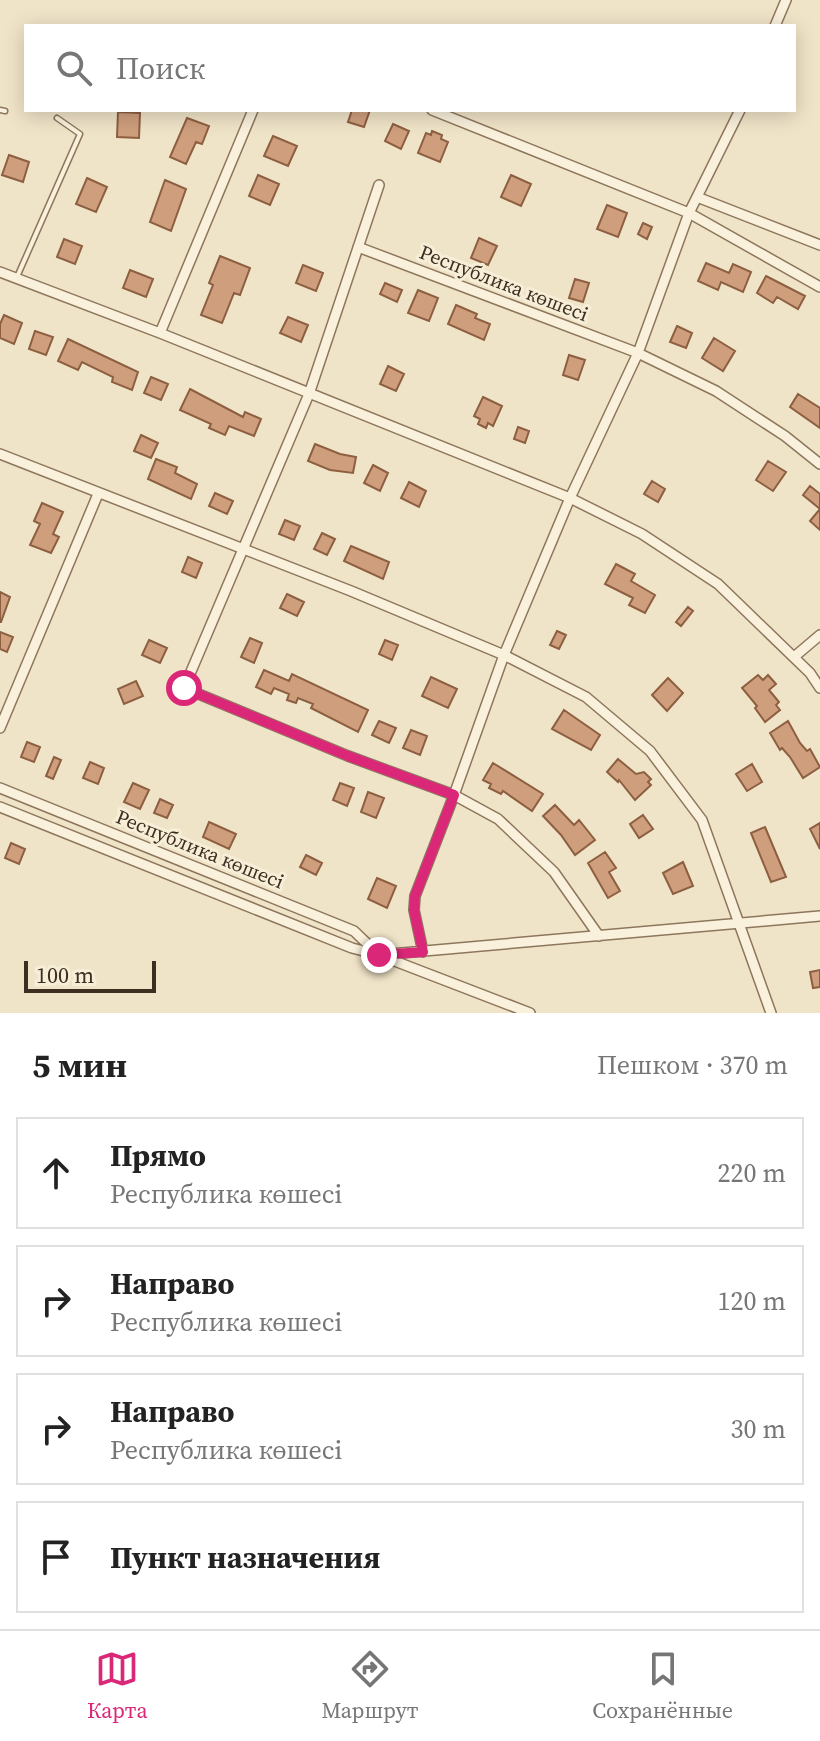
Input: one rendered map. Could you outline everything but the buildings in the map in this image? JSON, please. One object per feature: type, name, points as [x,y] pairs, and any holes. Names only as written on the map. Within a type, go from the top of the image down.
[{"type":"street","points":[[776,24],[786,0]]},
{"type":"street","points":[[160,333],[252,112]]},
{"type":"street","points":[[437,112],[689,213],[820,287]]},
{"type":"street","points":[[423,952],[414,910],[415,896],[504,655],[570,498],[638,353],[689,213],[739,112]]},
{"type":"street","points":[[379,185],[309,394],[184,688],[348,756],[454,795],[498,819],[554,872],[599,936]]},
{"type":"street","points":[[697,197],[820,245]]},
{"type":"street","name":"Республика көшесі","points":[[358,247],[638,353],[716,391],[785,436],[820,464]]},
{"type":"street","points":[[0,272],[570,498],[642,534],[718,584],[810,673],[820,688]]},
{"type":"street","points":[[0,454],[351,591],[504,655],[586,697],[650,751],[702,820],[771,1013]]},
{"type":"street","points":[[0,728],[98,494]]},
{"type":"street","points":[[794,657],[820,635]]},
{"type":"street","name":"Республика көшесі","points":[[0,788],[354,931],[379,955],[530,1013]]},
{"type":"street","points":[[0,807],[352,948],[379,955],[820,916]]},
{"type":"lane","points":[[17,277],[80,134],[57,118]]},
{"type":"route","points":[[184,688],[348,756],[454,795],[415,896],[414,910],[423,952],[379,955]]}]
